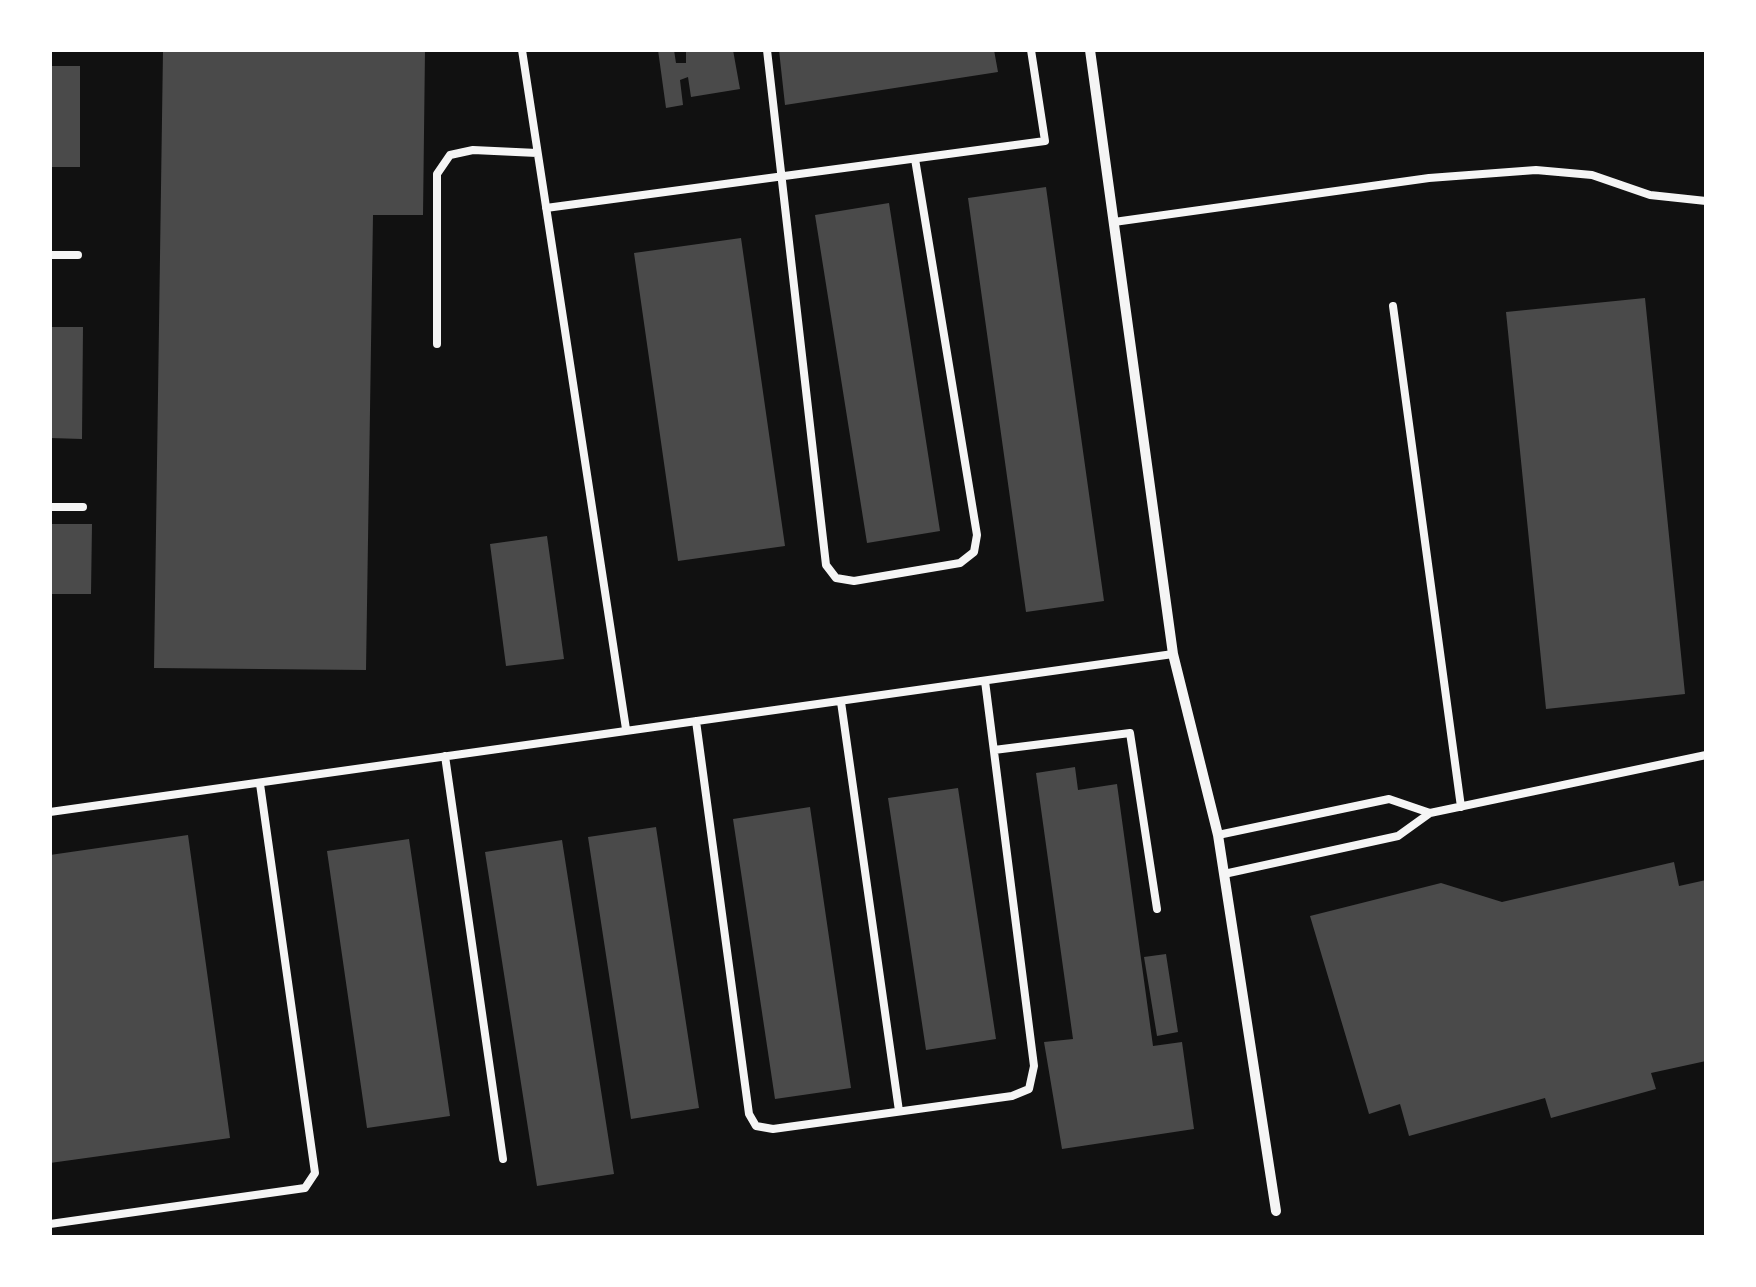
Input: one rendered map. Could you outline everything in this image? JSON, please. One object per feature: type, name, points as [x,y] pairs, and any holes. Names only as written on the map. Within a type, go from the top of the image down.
[{"type":"street","points":[[1090,50],[1173,654],[1218,836],[1276,1211]]},
{"type":"lane","points":[[522,50],[626,730]]},
{"type":"lane","points":[[767,50],[826,565],[836,578],[854,581],[960,564],[974,552],[977,535],[915,159]]},
{"type":"lane","points":[[546,208],[1045,140],[1031,50]]},
{"type":"lane","points":[[436,344],[436,174],[450,155],[473,150],[538,153]]},
{"type":"lane","points":[[1114,222],[1429,178],[1536,170],[1592,175],[1650,194],[1706,201]]},
{"type":"lane","points":[[50,255],[78,255]]},
{"type":"lane","points":[[1392,306],[1461,807]]},
{"type":"lane","points":[[50,506],[84,506]]},
{"type":"lane","points":[[50,812],[1173,654]]},
{"type":"lane","points":[[696,721],[748,1114],[756,1126],[773,1129],[1012,1096],[1028,1090],[1034,1066],[985,681]]},
{"type":"lane","points":[[841,702],[900,1111]]},
{"type":"lane","points":[[994,750],[1130,733],[1158,909]]},
{"type":"lane","points":[[1224,874],[1398,836],[1430,813],[1706,754]]},
{"type":"lane","points":[[445,756],[503,1159]]},
{"type":"lane","points":[[50,1224],[304,1188],[316,1173],[260,784]]},
{"type":"lane","points":[[1218,836],[1389,799],[1430,813]]},
{"type":"building","points":[[163,50],[425,50],[423,215],[373,215],[366,670],[154,668]]},
{"type":"building","points":[[658,50],[674,50],[676,63],[686,63],[686,50],[733,50],[740,89],[691,97],[688,77],[680,80],[683,105],[666,108]]},
{"type":"building","points":[[779,50],[994,50],[998,72],[785,105]]},
{"type":"building","points":[[50,66],[80,66],[80,167],[50,167]]},
{"type":"building","points":[[1046,187],[1104,601],[1026,612],[968,198]]},
{"type":"building","points":[[889,203],[940,531],[867,543],[815,215]]},
{"type":"building","points":[[741,238],[785,546],[678,561],[634,253]]},
{"type":"building","points":[[1645,298],[1685,694],[1546,709],[1506,312]]},
{"type":"building","points":[[50,327],[83,327],[82,439],[50,438]]},
{"type":"building","points":[[50,524],[92,524],[91,594],[50,594]]},
{"type":"building","points":[[547,536],[564,659],[506,666],[490,544]]},
{"type":"building","points":[[1075,767],[1078,790],[1117,784],[1153,1046],[1182,1042],[1194,1129],[1062,1149],[1044,1042],[1073,1039],[1036,773]]},
{"type":"building","points":[[958,788],[996,1039],[926,1050],[888,798]]},
{"type":"building","points":[[810,807],[851,1088],[775,1099],[733,819]]},
{"type":"building","points":[[656,827],[699,1108],[631,1119],[588,837]]},
{"type":"building","points":[[188,835],[230,1138],[50,1163],[50,855]]},
{"type":"building","points":[[409,839],[450,1116],[367,1128],[327,851]]},
{"type":"building","points":[[562,840],[614,1174],[537,1186],[485,852]]},
{"type":"building","points":[[1674,862],[1679,886],[1706,880],[1706,1061],[1651,1073],[1656,1089],[1551,1118],[1545,1098],[1409,1136],[1400,1104],[1369,1114],[1310,916],[1441,883],[1502,902]]},
{"type":"building","points":[[1166,954],[1178,1032],[1157,1036],[1144,957]]}]
